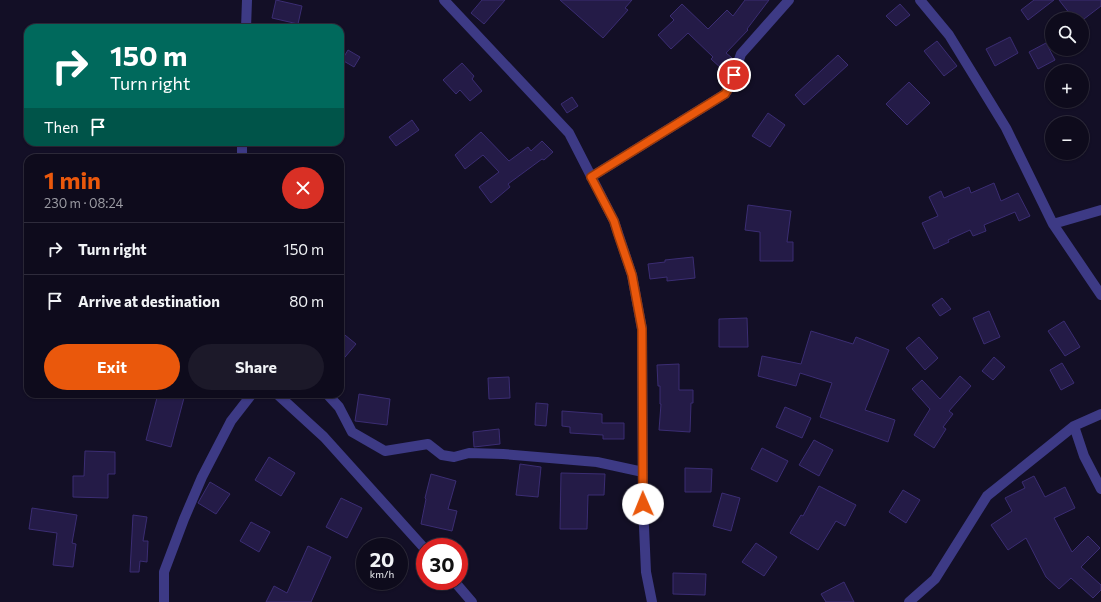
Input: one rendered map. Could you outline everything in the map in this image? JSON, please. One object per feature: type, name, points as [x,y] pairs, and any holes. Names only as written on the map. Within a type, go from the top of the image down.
[{"type":"street","points":[[246,24],[247,0]]},
{"type":"street","points":[[444,0],[569,133],[614,221],[632,275],[642,329],[643,472],[646,572],[652,602]]},
{"type":"street","points":[[591,177],[725,94],[730,86],[741,54],[789,0]]},
{"type":"street","points":[[920,0],[949,35],[1006,128],[1053,224],[1101,295]]},
{"type":"street","points":[[1053,224],[1101,210]]},
{"type":"street","points":[[164,602],[164,572],[184,518],[202,477],[231,421],[249,398]]},
{"type":"street","points":[[281,398],[324,437],[416,539]]},
{"type":"street","points":[[330,398],[339,407],[352,432],[385,451],[428,444],[442,455],[454,457],[469,453],[503,454],[597,462],[643,472]]},
{"type":"street","points":[[909,602],[935,579],[987,496],[1074,426],[1101,414]]},
{"type":"street","points":[[1074,426],[1084,456],[1101,488]]},
{"type":"street","points":[[462,590],[472,602]]},
{"type":"building","points":[[276,0],[302,6],[298,24],[272,18]]},
{"type":"building","points":[[482,0],[505,0],[484,24],[471,13]]},
{"type":"building","points":[[560,0],[632,0],[625,8],[628,10],[603,38]]},
{"type":"building","points":[[745,0],[769,0],[747,29],[748,30],[726,53],[732,58],[722,69],[711,59],[713,57],[688,33],[671,49],[658,35],[674,20],[670,16],[682,4],[708,29],[727,10],[733,16]]},
{"type":"building","points":[[1034,0],[1054,0],[1028,20],[1021,10]]},
{"type":"building","points":[[1059,0],[1101,0],[1101,6],[1089,15],[1089,12],[1068,12]]},
{"type":"building","points":[[900,4],[910,15],[896,26],[886,16]]},
{"type":"building","points":[[1010,37],[1018,53],[995,66],[986,49]]},
{"type":"building","points":[[937,41],[957,66],[944,76],[924,51]]},
{"type":"building","points":[[1045,44],[1045,56],[1053,56],[1055,60],[1038,69],[1029,52]]},
{"type":"building","points":[[348,50],[360,57],[354,67],[344,61],[344,57]]},
{"type":"building","points":[[838,55],[848,65],[804,105],[795,95]]},
{"type":"building","points":[[462,63],[474,76],[472,79],[482,91],[470,101],[460,90],[456,94],[443,80]]},
{"type":"building","points":[[909,82],[930,103],[907,125],[886,104]]},
{"type":"building","points":[[572,97],[578,106],[567,113],[561,104]]},
{"type":"building","points":[[768,113],[785,125],[770,147],[752,136]]},
{"type":"building","points":[[412,120],[419,130],[396,146],[389,137]]},
{"type":"building","points":[[481,132],[509,161],[528,147],[531,151],[542,141],[553,152],[544,160],[542,159],[508,184],[510,187],[491,203],[479,187],[499,172],[483,155],[465,169],[455,155]]},
{"type":"building","points":[[994,183],[1001,201],[1018,193],[1030,216],[1019,221],[1015,212],[984,225],[986,231],[973,236],[970,230],[948,240],[949,242],[934,249],[922,223],[938,216],[929,197],[941,191],[944,198],[969,187],[971,193]]},
{"type":"building","points":[[748,205],[791,211],[787,242],[793,242],[793,261],[760,261],[760,232],[745,230]]},
{"type":"building","points":[[693,257],[695,278],[667,281],[667,277],[650,279],[648,264],[665,262],[665,260]]},
{"type":"building","points":[[942,298],[951,309],[940,316],[932,305]]},
{"type":"building","points":[[989,311],[1000,337],[984,344],[973,318]]},
{"type":"building","points":[[747,318],[748,347],[719,347],[719,319]]},
{"type":"building","points":[[1064,321],[1080,347],[1065,356],[1048,331]]},
{"type":"building","points":[[811,331],[853,344],[856,337],[889,350],[865,410],[895,420],[888,442],[820,417],[832,383],[800,373],[796,386],[758,376],[762,356],[801,364]]},
{"type":"building","points":[[344,334],[356,344],[344,358]]},
{"type":"building","points":[[919,337],[938,358],[925,370],[906,348]]},
{"type":"building","points":[[994,357],[1005,367],[993,380],[982,371]]},
{"type":"building","points":[[1062,363],[1074,383],[1061,390],[1050,370]]},
{"type":"building","points":[[679,364],[679,390],[693,390],[690,432],[659,430],[661,404],[657,365]]},
{"type":"building","points":[[960,376],[971,386],[949,411],[953,414],[943,427],[946,429],[934,448],[914,435],[930,409],[912,389],[922,380],[940,399]]},
{"type":"building","points":[[509,377],[510,398],[489,399],[488,378]]},
{"type":"building","points":[[359,394],[390,399],[387,425],[355,421]]},
{"type":"building","points":[[157,398],[184,398],[171,447],[146,440]]},
{"type":"building","points":[[536,403],[548,404],[546,426],[535,425]]},
{"type":"building","points":[[785,407],[811,418],[802,438],[776,427]]},
{"type":"building","points":[[562,411],[602,414],[602,423],[624,423],[624,439],[603,439],[603,435],[570,433],[570,427],[562,426]]},
{"type":"building","points":[[499,429],[500,444],[474,447],[473,432]]},
{"type":"building","points":[[814,440],[833,450],[819,476],[799,465]]},
{"type":"building","points":[[762,448],[788,461],[777,482],[751,469]]},
{"type":"building","points":[[85,451],[115,452],[115,474],[108,474],[108,498],[73,497],[73,476],[84,476]]},
{"type":"building","points":[[269,457],[295,473],[281,496],[255,480]]},
{"type":"building","points":[[520,464],[541,467],[538,497],[516,495]]},
{"type":"building","points":[[685,468],[712,469],[711,492],[685,492]]},
{"type":"building","points":[[561,473],[605,474],[604,495],[588,495],[587,529],[560,529]]},
{"type":"building","points":[[431,474],[456,481],[448,509],[457,511],[452,531],[421,524]]},
{"type":"building","points":[[1034,476],[1045,497],[1065,487],[1075,508],[1054,518],[1072,552],[1088,536],[1100,548],[1081,567],[1101,585],[1101,590],[1093,598],[1071,578],[1059,589],[1046,577],[1026,538],[1008,550],[991,525],[1012,511],[1005,498],[1025,488],[1022,482]]},
{"type":"building","points":[[210,482],[230,494],[216,514],[198,503]]},
{"type":"building","points":[[819,486],[856,505],[845,526],[836,521],[818,550],[790,533],[801,515],[803,516]]},
{"type":"building","points":[[903,490],[920,500],[906,523],[889,512]]},
{"type":"building","points":[[722,493],[740,498],[731,531],[713,526]]},
{"type":"building","points":[[341,498],[362,508],[347,538],[326,527]]},
{"type":"building","points":[[32,508],[77,515],[72,543],[76,544],[73,567],[53,565],[57,533],[29,529]]},
{"type":"building","points":[[133,515],[147,517],[143,541],[148,541],[147,562],[140,561],[139,572],[130,572]]},
{"type":"building","points":[[251,522],[270,532],[259,552],[240,541]]},
{"type":"building","points":[[756,543],[777,557],[764,576],[742,562]]},
{"type":"building","points":[[308,546],[331,557],[311,602],[266,602],[274,586],[287,593]]},
{"type":"building","points":[[673,573],[706,574],[705,595],[673,594]]},
{"type":"building","points":[[844,582],[854,602],[826,602],[821,594]]},
{"type":"route","points":[[643,504],[642,329],[632,275],[614,221],[591,177],[725,94],[734,75]]}]
